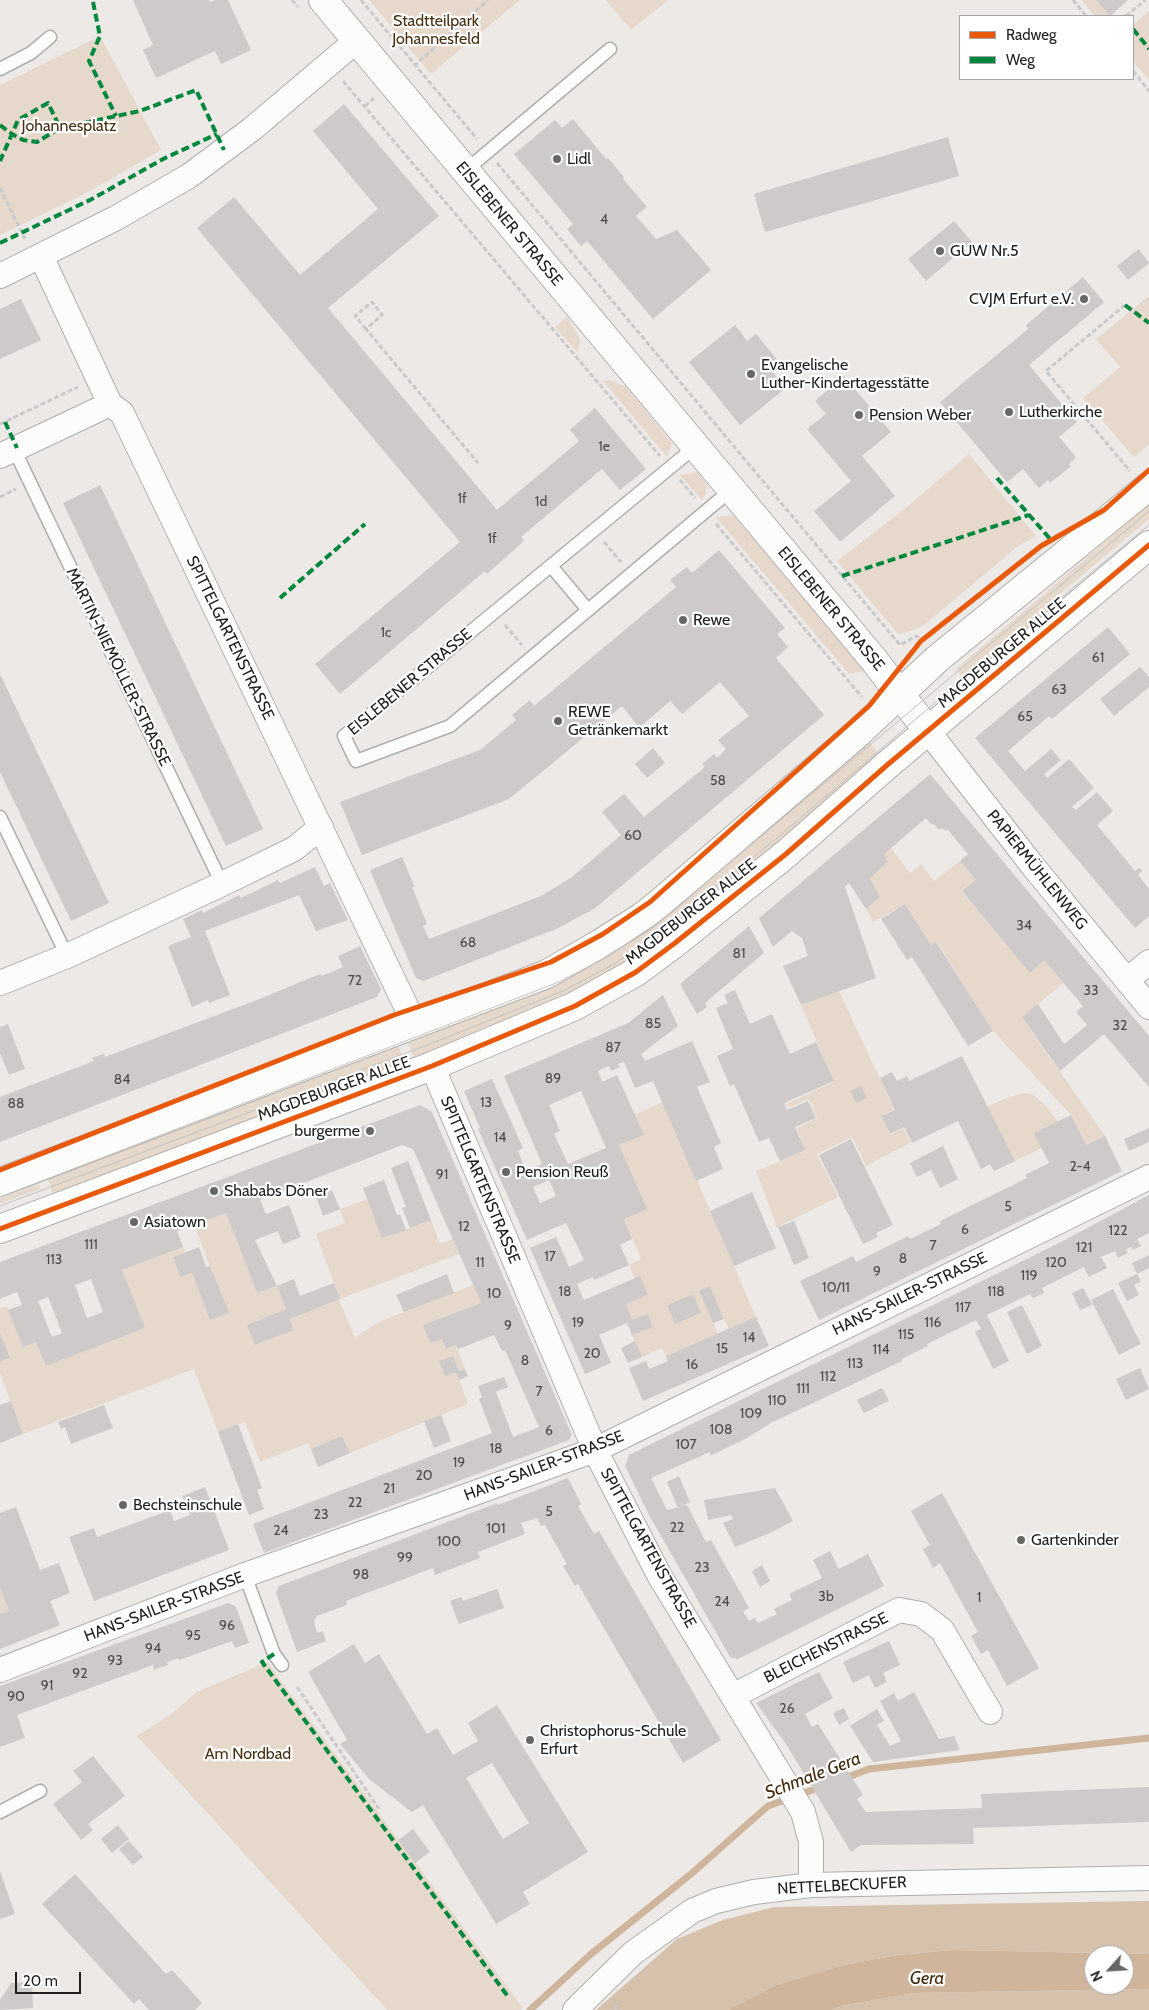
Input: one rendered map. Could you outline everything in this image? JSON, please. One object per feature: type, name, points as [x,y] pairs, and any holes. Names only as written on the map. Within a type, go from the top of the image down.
[{"type":"main road","name":"EISLEBENER STRASSE","points":[[313,6],[356,41],[696,447],[900,694],[928,731]]},
{"type":"main road","name":"MAGDEBURGER ALLEE","points":[[0,1182],[547,974],[596,946],[642,917],[857,734],[942,655],[1147,487]]},
{"type":"main road","name":"MAGDEBURGER ALLEE","points":[[0,1229],[432,1066],[575,1006],[636,972],[682,938],[786,854],[928,731],[1149,545]]},
{"type":"street","points":[[0,276],[116,218],[189,176],[252,129],[356,41]]},
{"type":"street","name":"SPITTELGARTENSTRASSE","points":[[38,258],[110,404],[122,413],[414,1023]]},
{"type":"street","name":"MARTIN-NIEMÖLLER-STRASSE","points":[[7,453],[110,404]]},
{"type":"street","name":"PAPIERMÜHLENWEG","points":[[928,731],[1032,865],[1149,1007]]},
{"type":"street","points":[[0,983],[67,956],[222,884],[294,849],[321,827]]},
{"type":"street","points":[[1127,980],[1149,962]]},
{"type":"street","name":"SPITTELGARTENSTRASSE","points":[[432,1066],[595,1450],[659,1575],[803,1812],[810,1842],[811,1884]]},
{"type":"street","name":"HANS-SAILER-STRASSE","points":[[0,1670],[245,1575],[595,1450],[1149,1177]]},
{"type":"street","name":"BLEICHENSTRASSE","points":[[733,1696],[899,1610],[921,1614],[942,1630],[990,1712]]},
{"type":"street","name":"NETTELBECKUFER","points":[[574,2010],[633,1953],[692,1911],[716,1901],[754,1892],[811,1884],[1149,1878]]},
{"type":"lane","points":[[0,69],[32,53],[50,37]]},
{"type":"lane","points":[[465,171],[610,49]]},
{"type":"lane","name":"EISLEBENER STRASSE","points":[[696,447],[344,736],[356,761],[450,726],[731,490]]},
{"type":"lane","name":"MARTIN-NIEMÖLLER-STRASSE","points":[[7,453],[222,884]]},
{"type":"lane","points":[[551,566],[588,610]]},
{"type":"lane","points":[[0,817],[67,956]]},
{"type":"lane","points":[[245,1575],[274,1654],[282,1666]]},
{"type":"lane","points":[[0,1812],[40,1791]]},
{"type":"path","points":[[292,0],[313,6]]},
{"type":"path","points":[[360,0],[900,645],[917,636],[921,641]]},
{"type":"path","points":[[415,65],[488,0]]},
{"type":"path","points":[[1073,0],[1085,15]]},
{"type":"path","points":[[1127,15],[1145,0]]},
{"type":"path","points":[[332,60],[341,78],[863,698]]},
{"type":"path","points":[[1134,72],[1149,90]]},
{"type":"path","points":[[0,188],[38,258]]},
{"type":"path","points":[[366,329],[382,315],[372,302],[356,316],[366,329],[478,463]]},
{"type":"path","points":[[1125,305],[1046,371],[1147,487]]},
{"type":"path","points":[[0,424],[98,378]]},
{"type":"path","points":[[594,530],[631,574]]},
{"type":"path","points":[[494,612],[532,656]]},
{"type":"path","points":[[297,1687],[379,1808]]},
{"type":"green space","name":"Stadtteilpark Johannesfeld","points":[[369,0],[520,0],[431,74]]},
{"type":"green space","points":[[606,0],[668,0],[631,30]]},
{"type":"green space","points":[[1081,0],[1096,0],[1109,15],[1094,15]]},
{"type":"green space","points":[[1149,11],[1149,80],[1134,62],[1134,24]]},
{"type":"green space","name":"Johannesplatz","points":[[100,36],[161,150],[86,193],[0,235],[0,85]]},
{"type":"green space","points":[[1149,296],[1149,444],[1134,457],[1083,398],[1120,367],[1096,339]]},
{"type":"green space","points":[[567,317],[579,337],[580,342],[577,352],[555,327]]},
{"type":"green space","points":[[609,380],[625,386],[672,443],[667,457],[603,381]]},
{"type":"green space","points":[[969,454],[1036,536],[1017,547],[924,625],[898,634],[837,561],[907,507]]},
{"type":"green space","points":[[697,472],[707,485],[706,493],[702,500],[680,475]]},
{"type":"green space","points":[[1149,501],[1149,519],[1054,599],[1059,605],[966,682],[956,669],[1118,531],[1116,528]]},
{"type":"green space","points":[[733,515],[865,671],[849,674],[716,517]]},
{"type":"green space","points":[[862,734],[883,758],[620,980],[417,1065],[406,1038],[550,982]]},
{"type":"green space","points":[[891,848],[910,873],[921,864],[934,881],[960,861],[976,880],[962,892],[1030,972],[1044,960],[1063,983],[1022,1018],[1105,1136],[1086,1145],[1071,1115],[993,1031],[937,942],[931,945],[905,904],[873,922],[866,909],[880,897],[870,878],[888,862],[884,854]]},
{"type":"green space","points":[[839,991],[894,1109],[881,1116],[890,1135],[903,1128],[910,1143],[866,1166],[852,1137],[817,1154],[838,1197],[777,1227],[756,1171],[805,1151],[797,1128],[817,1118],[809,1099],[788,1108],[786,1104],[834,1082],[801,1005]]},
{"type":"green space","points":[[397,1042],[407,1069],[54,1197],[45,1171]]},
{"type":"green space","points":[[1023,1093],[1033,1094],[1048,1108],[1058,1122],[1042,1148],[1015,1161],[987,1107]]},
{"type":"green space","points":[[663,1102],[756,1317],[729,1329],[710,1287],[699,1291],[718,1334],[666,1356],[662,1348],[642,1357],[632,1335],[653,1326],[648,1314],[632,1320],[626,1304],[648,1295],[635,1278],[629,1265],[641,1259],[624,1219],[646,1208],[619,1145],[643,1135],[634,1115]],"holes":[[[693,1294],[701,1313],[675,1324],[667,1305]]]},
{"type":"green space","points":[[39,1184],[40,1189],[0,1204],[0,1199]]},
{"type":"green space","points":[[367,1199],[383,1238],[431,1220],[440,1244],[453,1239],[459,1254],[340,1299],[316,1234],[345,1223],[340,1209]]},
{"type":"green space","points":[[226,1213],[257,1293],[277,1286],[286,1309],[247,1325],[255,1345],[294,1330],[290,1319],[339,1300],[355,1337],[381,1321],[473,1285],[481,1303],[423,1325],[430,1343],[442,1339],[446,1349],[456,1345],[465,1369],[459,1371],[453,1356],[439,1361],[445,1376],[456,1372],[468,1404],[350,1453],[342,1436],[311,1449],[308,1443],[260,1462],[245,1422],[218,1432],[194,1369],[23,1434],[0,1373],[0,1362],[10,1358],[0,1333],[0,1308],[7,1306],[23,1347],[36,1342],[46,1366],[144,1328],[122,1270],[183,1247],[185,1252],[173,1257],[180,1277],[192,1273],[210,1320],[228,1313],[194,1224]]},
{"type":"green space","points":[[0,1587],[9,1611],[0,1614]]},
{"type":"green space","name":"Am Nordbad","points":[[267,1662],[523,2008],[520,2010],[387,2010],[137,1736],[170,1715],[197,1692]]},
{"type":"shaded area","points":[[1149,1901],[1149,1954],[1134,1954],[1134,1945],[1084,1945],[1084,1953],[953,1950],[897,1955],[844,1965],[776,1985],[728,2010],[596,2010],[677,1939],[723,1920],[774,1907]]},
{"type":"shaded area","points":[[1134,1989],[1149,1989],[1149,2010],[832,2010],[841,2006],[914,1993],[1084,1990],[1084,1995],[1134,1995]]},
{"type":"water","name":"Gera","points":[[953,1950],[1084,1953],[1084,1990],[914,1993],[841,2006],[832,2010],[728,2010],[776,1985],[844,1965],[897,1955]]},
{"type":"water","points":[[1134,1954],[1149,1954],[1149,1989],[1134,1989]]},
{"type":"building","points":[[133,0],[209,0],[210,2],[228,0],[251,50],[221,64],[215,51],[156,78],[143,50],[153,45]]},
{"type":"building","points":[[1096,0],[1128,0],[1111,15]]},
{"type":"building","points":[[344,104],[439,216],[328,308],[497,510],[579,441],[570,430],[595,408],[646,469],[620,490],[602,469],[521,537],[524,541],[487,574],[485,571],[340,694],[315,664],[460,542],[197,228],[234,197],[300,275],[378,209],[313,131]]},
{"type":"building","points":[[573,119],[606,159],[608,158],[624,177],[623,179],[647,207],[636,216],[656,239],[677,230],[711,270],[653,319],[587,241],[581,246],[567,229],[573,224],[514,154],[555,120],[562,128]]},
{"type":"building","points":[[948,137],[959,176],[765,232],[754,194]]},
{"type":"building","name":"GUW Nr.5","points":[[954,221],[972,242],[926,281],[908,259]]},
{"type":"building","points":[[1139,249],[1149,263],[1128,280],[1117,266]]},
{"type":"building","name":"Lutherkirche","points":[[1083,277],[1104,302],[1029,365],[1077,422],[1059,437],[1076,457],[1069,464],[1071,466],[1050,483],[1048,480],[1039,488],[1023,469],[1007,482],[940,402],[1028,329],[1026,325]]},
{"type":"building","points":[[21,299],[41,340],[0,359],[0,309]]},
{"type":"building","points":[[735,325],[747,341],[756,334],[780,363],[771,370],[786,388],[740,425],[689,362]]},
{"type":"building","points":[[844,376],[891,432],[862,456],[895,496],[840,542],[814,511],[851,481],[807,429],[826,414],[815,401]]},
{"type":"building","points":[[100,485],[263,829],[226,846],[63,503]]},
{"type":"building","points":[[719,550],[785,628],[777,634],[788,647],[776,658],[824,715],[594,909],[556,929],[423,981],[416,978],[370,870],[402,857],[415,887],[412,887],[427,924],[423,926],[429,939],[541,896],[572,877],[621,835],[602,812],[624,794],[644,817],[705,767],[702,764],[714,754],[717,758],[726,749],[718,740],[749,716],[720,682],[682,714],[670,701],[639,728],[622,706],[509,799],[362,855],[340,802],[480,750],[516,720],[512,715],[530,700],[534,706],[676,587],[670,580],[687,567],[692,573]]},
{"type":"building","points":[[1108,627],[1130,654],[1052,719],[1049,716],[1008,751],[1025,771],[1051,749],[1061,760],[1044,774],[1047,778],[1069,759],[1094,788],[1072,807],[1076,810],[1097,792],[1113,811],[1097,825],[1135,871],[1139,868],[1142,871],[1138,875],[1149,889],[1149,916],[1135,928],[975,738]]},
{"type":"building","points":[[1140,667],[1149,677],[1149,687],[1114,716],[1100,699]]},
{"type":"building","points":[[0,674],[109,903],[71,921],[0,772]]},
{"type":"building","points":[[653,748],[665,763],[647,778],[635,764]]},
{"type":"building","points":[[930,774],[1149,1036],[1149,1087],[1104,1034],[1060,1071],[1022,1017],[1038,1004],[1064,1044],[1087,1025],[1076,1012],[1083,1006],[1044,960],[1030,973],[962,891],[976,880],[960,861],[968,854],[947,829],[945,831],[942,828],[939,830],[926,818],[884,854],[888,862],[870,878],[880,897],[866,909],[849,883],[845,887],[876,978],[801,1005],[783,966],[808,956],[802,938],[792,931],[773,947],[759,918]]},
{"type":"building","points":[[315,867],[324,886],[330,883],[348,920],[316,931],[299,895],[205,931],[230,995],[209,1003],[208,1000],[192,1007],[168,946],[191,937],[183,919],[202,910],[203,913],[239,895],[241,898],[278,880],[280,883]]},
{"type":"building","points":[[905,904],[931,945],[936,942],[993,1031],[968,1046],[912,957],[907,960],[881,919]]},
{"type":"building","points":[[749,926],[764,953],[705,1003],[707,1007],[697,1014],[680,984]]},
{"type":"building","points":[[360,946],[381,989],[377,997],[0,1142],[0,1097],[94,1061],[92,1058],[104,1054],[105,1057],[262,998],[320,974],[321,976],[329,973],[343,967],[338,956]]},
{"type":"building","points":[[735,990],[750,1024],[772,1014],[790,1054],[816,1042],[834,1081],[784,1103],[787,1110],[808,1101],[816,1118],[795,1127],[805,1150],[780,1161],[769,1138],[759,1142],[734,1084],[730,1086],[717,1056],[733,1049],[716,1008],[728,1003],[724,995]]},
{"type":"building","points":[[663,995],[678,1026],[641,1054],[645,1061],[692,1041],[710,1082],[697,1087],[721,1143],[714,1147],[723,1169],[696,1181],[653,1081],[635,1088],[624,1062],[618,1064],[620,1067],[611,1071],[609,1066],[598,1071],[602,1082],[617,1075],[644,1135],[619,1145],[647,1209],[624,1219],[632,1239],[620,1245],[629,1265],[594,1280],[593,1277],[577,1284],[584,1300],[640,1276],[648,1295],[626,1304],[632,1320],[648,1314],[653,1327],[632,1335],[627,1323],[599,1335],[611,1363],[585,1374],[530,1248],[556,1237],[569,1267],[584,1260],[566,1223],[527,1240],[478,1129],[480,1128],[464,1091],[492,1079],[523,1148],[518,1151],[526,1171],[542,1164],[504,1076],[628,1023]],"holes":[[[581,1091],[606,1148],[568,1164],[554,1134],[560,1131],[549,1105]],[[549,1180],[556,1196],[540,1203],[533,1187]]]},
{"type":"building","points":[[8,1024],[25,1069],[9,1075],[0,1053],[0,1027]]},
{"type":"building","points":[[962,1056],[1015,1161],[994,1171],[990,1164],[981,1169],[958,1121],[912,1143],[904,1127],[890,1134],[881,1116],[895,1110],[880,1078],[892,1072],[897,1081],[907,1076],[909,1081]]},
{"type":"building","points":[[861,1086],[867,1098],[856,1103],[851,1091]]},
{"type":"building","points":[[420,1105],[432,1112],[572,1435],[569,1440],[264,1553],[253,1524],[492,1433],[479,1399],[482,1397],[478,1386],[504,1377],[508,1387],[496,1392],[513,1437],[539,1427],[505,1350],[502,1351],[494,1335],[458,1349],[456,1345],[446,1349],[442,1339],[430,1343],[423,1325],[481,1303],[413,1149],[402,1145],[260,1200],[266,1214],[289,1205],[301,1237],[283,1244],[278,1231],[255,1240],[277,1286],[257,1293],[226,1213],[177,1231],[183,1247],[122,1270],[145,1328],[46,1366],[36,1342],[23,1347],[8,1310],[22,1305],[17,1292],[0,1299],[0,1262]],"holes":[[[91,1279],[103,1312],[87,1318],[75,1285]],[[48,1297],[62,1333],[52,1337],[38,1301]]]},
{"type":"building","points":[[1071,1115],[1086,1145],[1105,1136],[1122,1171],[819,1320],[800,1281],[853,1256],[856,1262],[908,1236],[910,1239],[941,1224],[940,1221],[1027,1178],[1025,1175],[1049,1163],[1034,1133]]},
{"type":"building","points":[[1149,1128],[1149,1142],[1129,1151],[1124,1139]]},
{"type":"building","points":[[851,1139],[893,1225],[876,1233],[878,1237],[863,1244],[819,1155]]},
{"type":"building","points":[[943,1146],[958,1179],[940,1188],[931,1170],[917,1177],[910,1163]]},
{"type":"building","points":[[408,1161],[431,1220],[410,1228],[402,1208],[406,1207],[391,1168]]},
{"type":"building","points":[[384,1180],[397,1215],[400,1214],[406,1230],[382,1238],[363,1188]]},
{"type":"building","points":[[332,1190],[340,1209],[323,1216],[316,1196]]},
{"type":"building","points":[[752,1192],[776,1248],[734,1266],[710,1211]]},
{"type":"building","points":[[1149,1195],[1149,1233],[1137,1239],[1141,1246],[1133,1250],[1131,1247],[1126,1249],[1128,1253],[1118,1258],[1115,1251],[1101,1257],[1107,1268],[1089,1277],[1084,1267],[1042,1288],[1044,1293],[1033,1298],[1030,1294],[987,1315],[1009,1361],[993,1369],[975,1332],[981,1329],[976,1320],[927,1344],[928,1346],[902,1359],[902,1361],[771,1423],[747,1438],[710,1456],[710,1452],[651,1478],[667,1510],[687,1505],[706,1542],[711,1540],[749,1608],[743,1611],[749,1621],[754,1618],[758,1623],[777,1614],[774,1609],[792,1600],[789,1594],[822,1578],[813,1560],[830,1551],[839,1569],[868,1554],[884,1586],[738,1659],[730,1657],[648,1513],[625,1466],[629,1455],[1061,1242]]},
{"type":"building","points":[[794,1221],[809,1258],[794,1265],[778,1227]]},
{"type":"building","points":[[199,1247],[206,1267],[210,1266],[229,1313],[210,1320],[192,1273],[180,1277],[173,1257]]},
{"type":"building","points":[[1149,1255],[1149,1268],[1137,1274],[1132,1263]]},
{"type":"building","points":[[447,1274],[454,1293],[404,1312],[396,1295]]},
{"type":"building","points":[[1137,1274],[1141,1282],[1134,1285],[1139,1295],[1127,1301],[1118,1283]]},
{"type":"building","points":[[294,1279],[300,1296],[334,1283],[340,1299],[290,1319],[294,1330],[255,1345],[247,1325],[286,1309],[277,1286]]},
{"type":"building","points":[[710,1286],[724,1319],[713,1323],[699,1291]]},
{"type":"building","points":[[1083,1288],[1092,1305],[1080,1310],[1072,1293]]},
{"type":"building","points":[[1113,1289],[1141,1344],[1119,1355],[1091,1300]]},
{"type":"building","points":[[693,1294],[701,1313],[675,1324],[667,1305]]},
{"type":"building","points":[[1022,1305],[1042,1346],[1027,1354],[1007,1312]]},
{"type":"building","points":[[756,1317],[769,1346],[643,1401],[629,1368],[646,1361],[649,1369],[668,1361],[666,1356]]},
{"type":"building","points":[[0,1333],[10,1358],[0,1362]]},
{"type":"building","points":[[635,1341],[642,1357],[628,1363],[621,1348]]},
{"type":"building","points":[[453,1356],[459,1371],[465,1369],[468,1376],[459,1380],[456,1372],[445,1376],[439,1361]]},
{"type":"building","points":[[1140,1368],[1149,1389],[1126,1400],[1116,1379]]},
{"type":"building","points":[[882,1388],[889,1401],[864,1413],[857,1400]]},
{"type":"building","points":[[11,1401],[23,1434],[0,1443],[0,1405]]},
{"type":"building","points":[[104,1405],[113,1428],[71,1444],[65,1427],[61,1429],[58,1422]]},
{"type":"building","points":[[441,1415],[451,1441],[434,1448],[424,1421]]},
{"type":"building","points":[[238,1424],[262,1488],[257,1490],[264,1509],[249,1515],[218,1432]]},
{"type":"building","points":[[342,1436],[350,1453],[318,1467],[311,1449]]},
{"type":"building","points":[[679,1476],[690,1502],[678,1508],[667,1482]]},
{"type":"building","points":[[568,1478],[581,1504],[578,1506],[594,1534],[599,1531],[721,1740],[683,1763],[578,1584],[575,1586],[563,1566],[567,1564],[545,1525],[541,1526],[537,1518],[521,1523],[525,1534],[478,1552],[480,1558],[435,1575],[433,1568],[346,1601],[347,1605],[317,1616],[314,1621],[317,1633],[323,1631],[326,1641],[297,1652],[276,1593],[279,1586]]},
{"type":"building","points":[[205,1487],[229,1550],[94,1601],[69,1537],[94,1528],[97,1537],[170,1510],[174,1521],[190,1515],[182,1496]]},
{"type":"building","points":[[775,1488],[793,1521],[770,1533],[735,1547],[723,1523],[733,1519],[731,1515],[708,1520],[704,1500]]},
{"type":"building","points":[[942,1493],[1039,1668],[1007,1686],[988,1650],[981,1654],[971,1636],[978,1632],[940,1563],[933,1568],[923,1549],[930,1545],[911,1511]]},
{"type":"building","points":[[16,1507],[40,1570],[59,1563],[70,1593],[50,1601],[60,1625],[0,1649],[0,1614],[9,1611],[0,1587],[0,1513]]},
{"type":"building","points":[[762,1565],[770,1581],[760,1587],[752,1571]]},
{"type":"building","points":[[497,1589],[504,1608],[459,1624],[450,1601],[461,1597],[463,1601]]},
{"type":"building","points":[[228,1603],[236,1607],[249,1643],[235,1648],[232,1641],[179,1660],[178,1658],[167,1662],[168,1665],[154,1670],[153,1665],[17,1715],[25,1738],[0,1747],[0,1686]]},
{"type":"building","points":[[889,1641],[900,1665],[883,1673],[887,1682],[875,1688],[869,1675],[853,1683],[843,1662]]},
{"type":"building","points":[[354,1644],[365,1663],[379,1654],[427,1734],[437,1728],[453,1755],[478,1741],[468,1723],[497,1705],[588,1852],[523,1892],[530,1904],[496,1924],[423,1805],[412,1812],[369,1779],[340,1744],[347,1740],[308,1672]],"holes":[[[492,1763],[529,1823],[503,1839],[466,1778]]]},
{"type":"building","points":[[819,1672],[833,1698],[805,1714],[812,1727],[818,1724],[863,1795],[857,1799],[866,1812],[982,1808],[981,1794],[1149,1787],[1149,1822],[973,1828],[974,1844],[861,1845],[851,1852],[786,1744],[756,1703]]},
{"type":"building","points":[[914,1692],[939,1739],[954,1736],[960,1750],[873,1762],[850,1726],[877,1709],[884,1721],[877,1725],[890,1746],[901,1741],[880,1701],[894,1693],[898,1701]]},
{"type":"building","points":[[844,1708],[849,1719],[839,1725],[833,1713]]},
{"type":"building","points":[[93,1756],[125,1796],[88,1824],[93,1830],[81,1840],[53,1804],[82,1782],[73,1771]]},
{"type":"building","points":[[118,1825],[129,1839],[112,1853],[101,1839]]},
{"type":"building","points":[[413,1829],[430,1852],[415,1863],[398,1840]]},
{"type":"building","points":[[129,1841],[143,1857],[133,1865],[119,1849]]},
{"type":"building","points":[[0,1871],[15,1914],[0,1919]]},
{"type":"building","points":[[75,1874],[166,1974],[172,1970],[202,2003],[195,2010],[149,2010],[139,1999],[134,2004],[42,1904]]},
{"type":"building","points":[[32,1982],[33,2008],[0,2010],[0,2000],[11,1983]]},
{"type":"waterway","name":"Schmale Gera","points":[[843,1779],[869,1769],[1149,1738]]},
{"type":"waterway","name":"Schmale Gera","points":[[530,2010],[591,1954],[691,1874],[768,1806],[821,1787]]},
{"type":"tram line","points":[[0,1197],[559,982],[610,955],[660,921],[1149,511]]},
{"type":"tram line","points":[[0,1206],[425,1046],[563,991],[614,964],[664,929],[776,839],[959,682],[1149,525]]},
{"type":"marked path","points":[[93,2],[100,36],[89,61],[116,116]]},
{"type":"marked path","points":[[1134,30],[1149,49]]},
{"type":"marked path","points":[[60,128],[140,111],[196,90],[224,150]]},
{"type":"marked path","points":[[0,125],[12,134],[23,140],[37,142],[60,128],[48,103],[18,120],[12,134],[0,161]]},
{"type":"marked path","points":[[0,243],[92,199],[163,159],[217,134]]},
{"type":"marked path","points":[[1125,305],[1149,323]]},
{"type":"marked path","points":[[5,422],[17,448]]},
{"type":"marked path","points":[[997,478],[1051,540]]},
{"type":"marked path","points":[[842,576],[1029,515]]},
{"type":"marked path","points":[[280,598],[365,524]]},
{"type":"marked path","points":[[274,1654],[262,1662],[509,1998]]},
{"type":"cycle path","points":[[0,1170],[394,1015],[551,962],[603,934],[650,902],[869,706],[921,641],[1041,546],[1104,510],[1149,470]]},
{"type":"cycle path","points":[[0,1229],[432,1066],[575,1006],[636,972],[786,854],[886,766],[1149,545]]},
{"type":"place","name":"Lidl","points":[[557,159]]},
{"type":"place","name":"GUW Nr.5","points":[[940,251]]},
{"type":"place","name":"CVJM Erfurt e.V.","points":[[1084,299]]},
{"type":"place","name":"Evangelische Luther-Kindertagesstätte","points":[[751,374]]},
{"type":"place","name":"Lutherkirche","points":[[1009,412]]},
{"type":"place","name":"Pension Weber","points":[[859,415]]},
{"type":"place","name":"Rewe","points":[[683,620]]},
{"type":"place","name":"REWE Getränkemarkt","points":[[558,721]]},
{"type":"place","name":"burgerme","points":[[370,1131]]},
{"type":"place","name":"Pension Reuß","points":[[506,1172]]},
{"type":"place","name":"Shababs Döner","points":[[214,1191]]},
{"type":"place","name":"Asiatown","points":[[134,1222]]},
{"type":"place","name":"Bechsteinschule","points":[[123,1505]]},
{"type":"place","name":"Gartenkinder","points":[[1021,1540]]},
{"type":"place","name":"Christophorus-Schule Erfurt","points":[[530,1740]]}]
